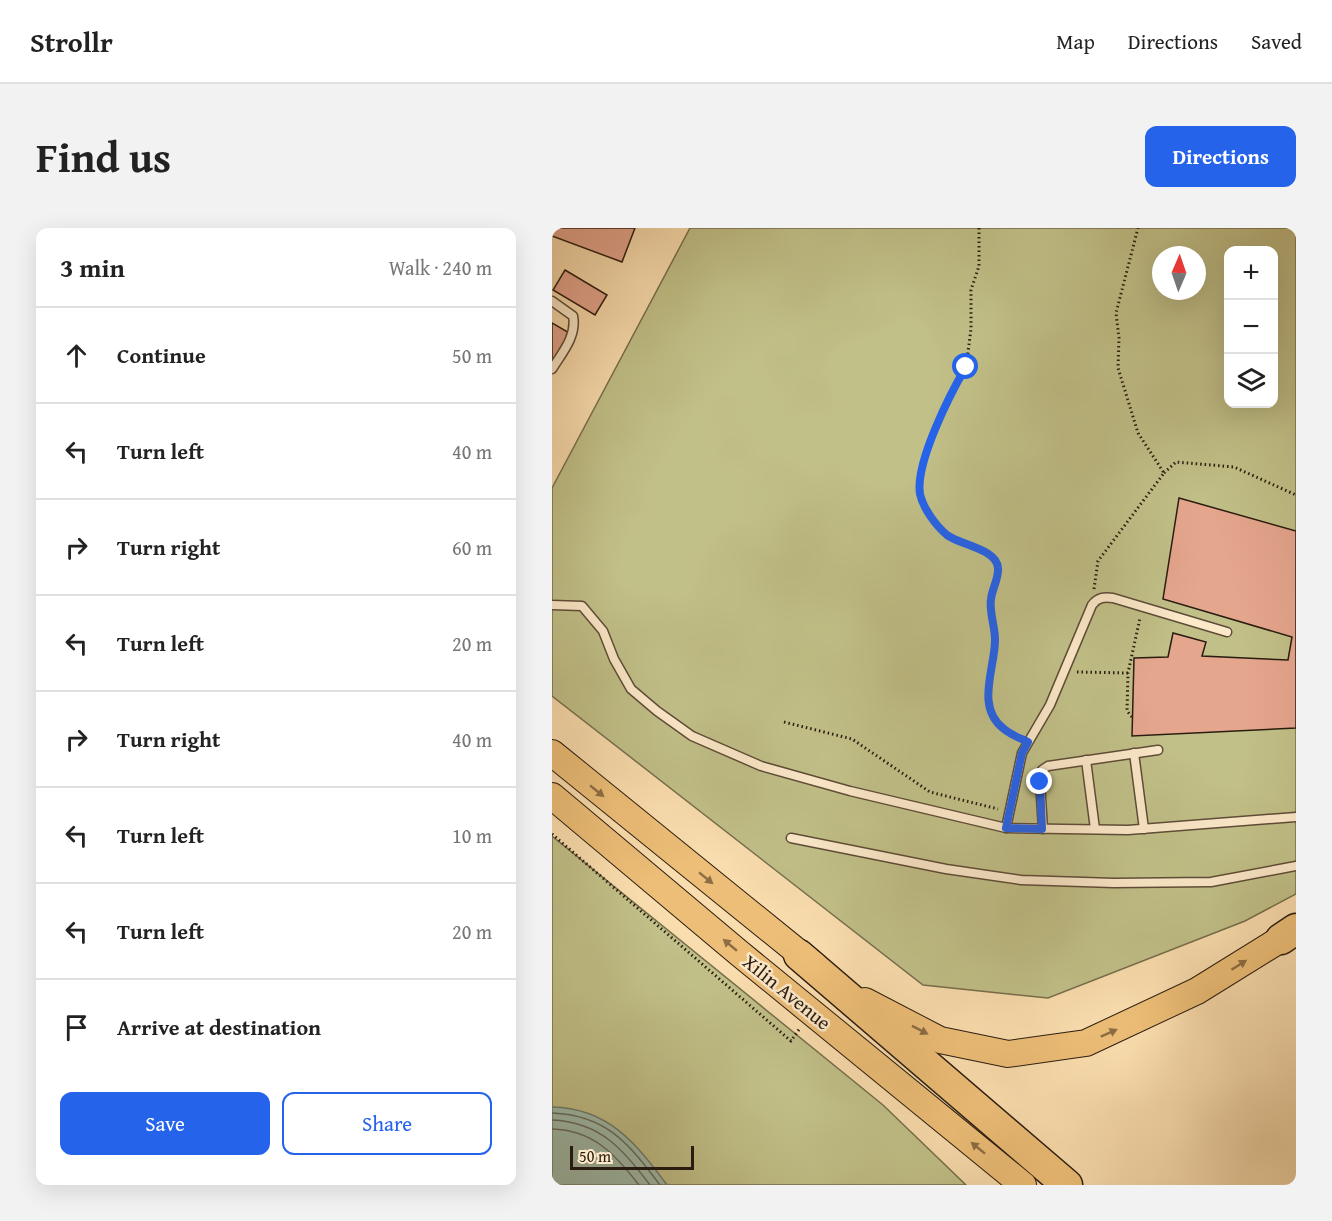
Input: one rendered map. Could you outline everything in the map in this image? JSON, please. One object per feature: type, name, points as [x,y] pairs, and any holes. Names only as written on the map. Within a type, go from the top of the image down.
[{"type":"highway","points":[[799,956],[1067,1185]]},
{"type":"main road","name":"Xilin Avenue","points":[[552,753],[799,956],[874,1007],[940,1040],[1008,1054],[1086,1043],[1197,991],[1291,933]]},
{"type":"main road","name":"Xilin Avenue","points":[[552,796],[1023,1185]]},
{"type":"lane","points":[[552,301],[573,316],[575,325],[572,336],[552,369]]},
{"type":"lane","points":[[1006,828],[1022,753],[1050,705],[1097,598],[1105,597],[1227,632]]},
{"type":"lane","points":[[552,605],[582,606],[603,631],[614,659],[631,689],[657,711],[692,736],[761,766],[850,791],[1006,828],[1144,829],[1296,817]]},
{"type":"lane","points":[[1042,829],[1040,782],[1042,770],[1048,766],[1158,750]]},
{"type":"lane","points":[[1134,753],[1144,829]]},
{"type":"lane","points":[[1086,760],[1095,829]]},
{"type":"lane","points":[[791,838],[946,869],[1021,879],[1172,884],[1211,882],[1296,866]]},
{"type":"path","points":[[980,228],[979,266],[971,290],[971,329],[966,367],[943,410],[921,472],[920,494],[929,515],[948,536],[988,553],[997,561],[999,569],[990,600],[995,640],[987,701],[991,715],[1003,729],[1028,742]]},
{"type":"path","points":[[1138,228],[1116,313],[1119,338],[1118,368],[1138,433],[1164,473]]},
{"type":"path","points":[[1092,605],[1098,561],[1164,473],[1176,462],[1234,467],[1296,495]]},
{"type":"path","points":[[1132,717],[1127,711],[1128,673],[1143,607]]},
{"type":"path","points":[[1064,671],[1128,673]]},
{"type":"path","points":[[784,722],[852,739],[930,792],[1009,812]]},
{"type":"path","points":[[552,834],[791,1041],[812,1012]]},
{"type":"shaded area","points":[[690,228],[1296,228],[1296,894],[1245,921],[1048,998],[923,985],[552,696],[552,488]]},
{"type":"shaded area","points":[[552,836],[883,1105],[966,1185],[552,1185]]},
{"type":"water","points":[[552,1107],[572,1109],[605,1121],[632,1142],[667,1185],[552,1185]]},
{"type":"building","points":[[552,228],[635,228],[622,262],[552,236]]},
{"type":"building","points":[[565,270],[607,295],[595,315],[553,290]]},
{"type":"building","points":[[552,323],[571,334],[552,364]]},
{"type":"building","points":[[1179,498],[1296,531],[1296,728],[1132,736],[1134,658],[1168,657],[1173,633],[1206,642],[1202,656],[1288,660],[1292,637],[1163,599]]},
{"type":"route","points":[[966,367],[946,400],[921,472],[920,494],[929,515],[948,536],[988,553],[997,561],[999,569],[990,600],[995,640],[987,701],[991,715],[1003,729],[1028,742],[1022,753],[1014,784],[1006,828],[1042,829],[1040,782]]}]
